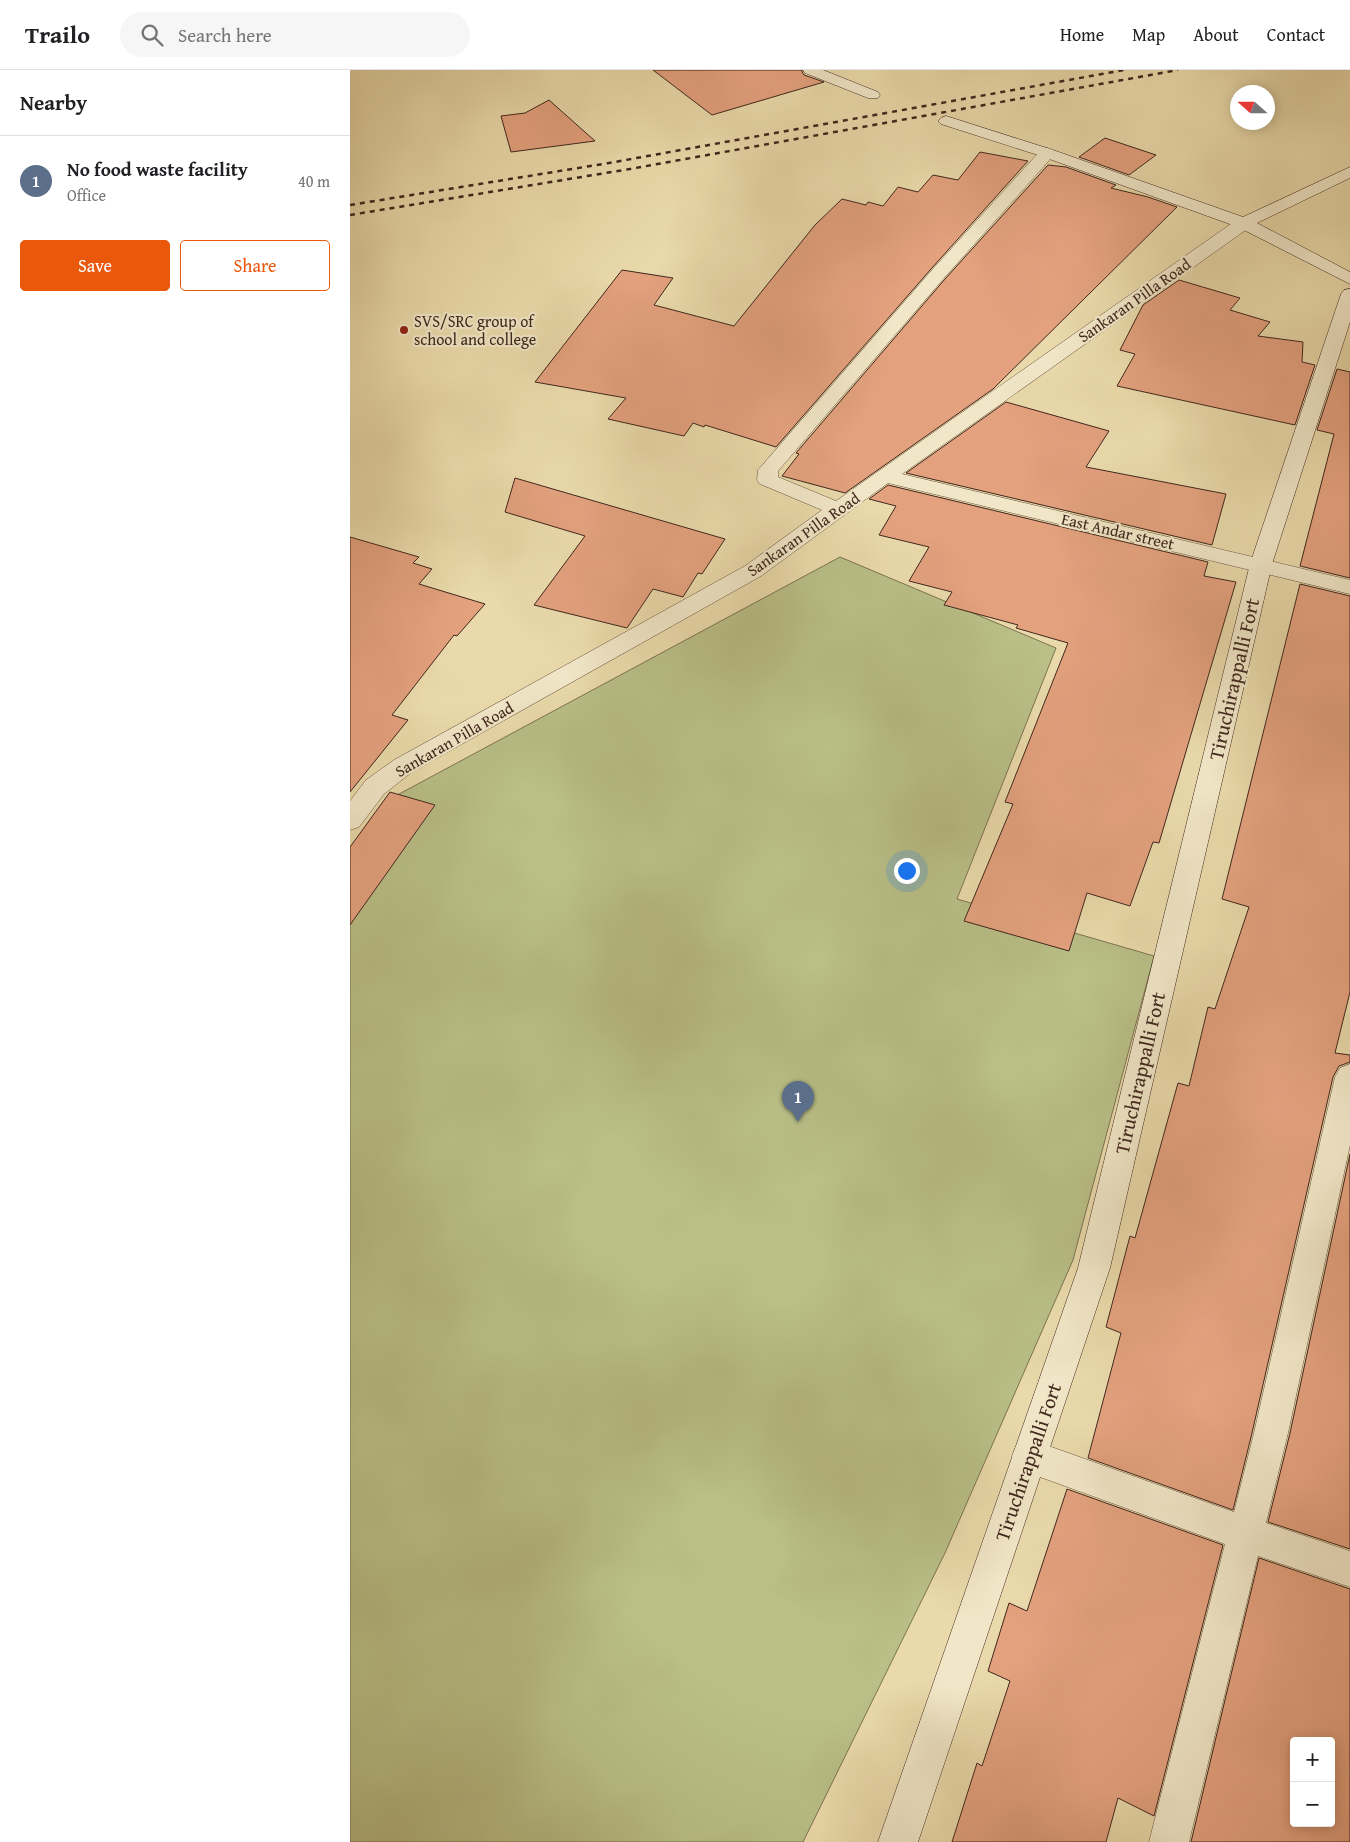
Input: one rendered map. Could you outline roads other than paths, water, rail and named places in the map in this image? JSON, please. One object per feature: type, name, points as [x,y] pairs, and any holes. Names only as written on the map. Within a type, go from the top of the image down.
[{"type":"street","points":[[810,70],[874,95]]},
{"type":"street","points":[[946,121],[1047,153],[1244,223],[1350,279]]},
{"type":"street","points":[[838,509],[767,480],[768,470],[931,281],[1047,153]]},
{"type":"street","name":"Sankaran Pilla Road","points":[[350,820],[375,787],[403,766],[753,571],[1244,223],[1350,172]]},
{"type":"street","name":"Tiruchirappalli Fort","points":[[898,1842],[1094,1268],[1261,564],[1350,294]]},
{"type":"street","name":"East Andar street","points":[[885,476],[1261,564],[1350,587]]},
{"type":"street","points":[[1168,1842],[1271,1433],[1350,1077]]},
{"type":"street","points":[[1029,1456],[1246,1534],[1350,1569]]},
{"type":"railway","points":[[350,205],[609,163],[1124,70]]},
{"type":"railway","points":[[350,215],[630,169],[1178,70]]},
{"type":"place","name":"SVS/SRC group of school and college","points":[[404,330]]},
{"type":"place","name":"No food waste facility","points":[[798,1122]]}]
